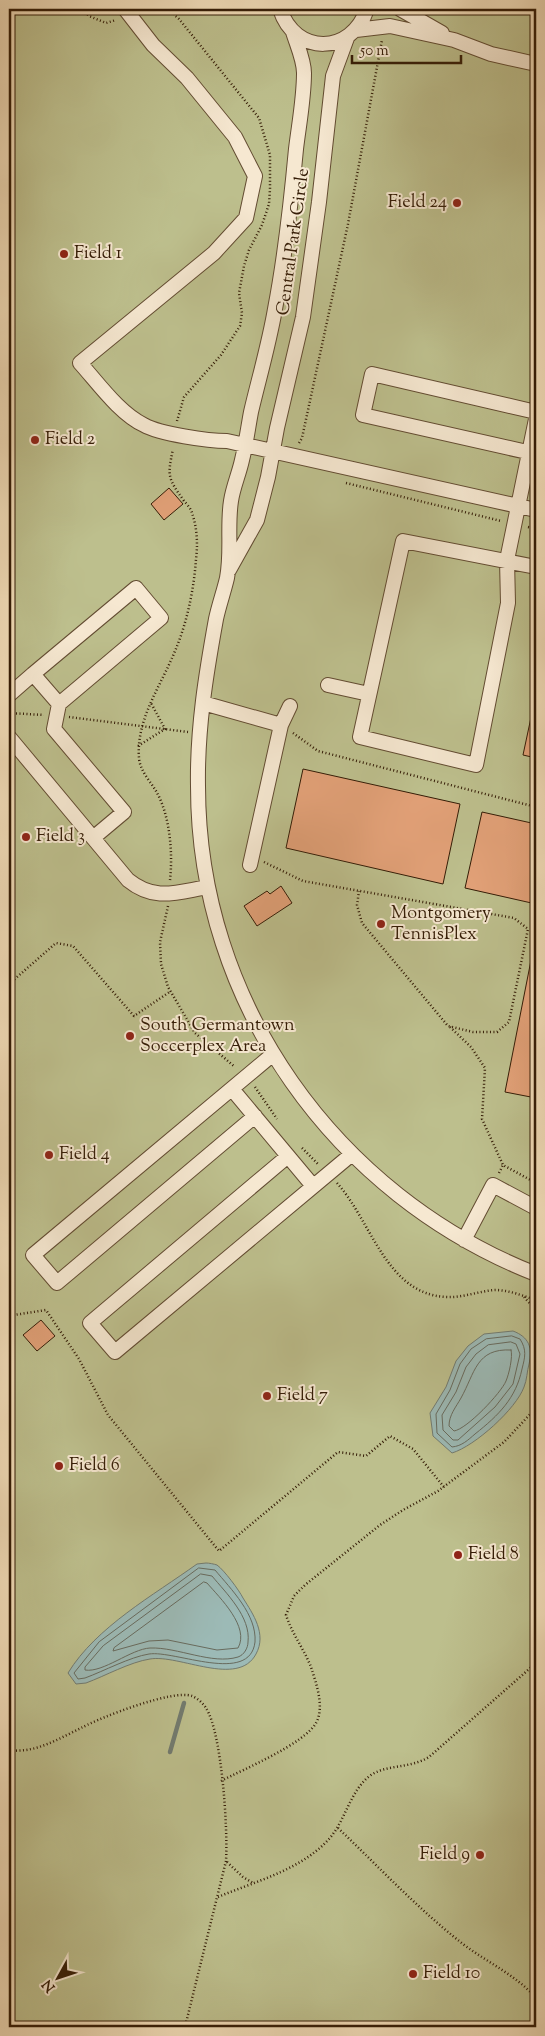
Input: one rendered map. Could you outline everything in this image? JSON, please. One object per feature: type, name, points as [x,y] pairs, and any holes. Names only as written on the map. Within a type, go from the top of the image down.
[{"type":"street","name":"Central Park Circle","points":[[280,9],[283,18],[293,32],[305,69],[291,198],[275,311],[231,499],[228,574],[217,615],[202,703],[199,733],[198,805],[208,887],[226,954],[247,1008],[272,1055],[303,1100],[352,1154],[392,1191],[424,1215],[464,1240],[510,1264],[536,1274]]},
{"type":"street","name":"Central Park Circle","points":[[228,574],[257,520],[303,317],[319,202],[333,76],[351,34],[364,20],[367,9]]},
{"type":"street","points":[[400,9],[454,40]]},
{"type":"street","points":[[127,10],[154,45],[187,78],[235,137],[254,176],[246,218],[214,254],[80,363],[116,403],[144,426],[207,441],[227,441],[536,510]]},
{"type":"street","points":[[293,32],[305,40],[319,44],[334,43],[351,34],[390,26],[454,40],[491,54],[536,64]]},
{"type":"street","points":[[533,453],[363,415],[372,374],[536,412]]},
{"type":"street","points":[[536,419],[533,453],[517,506],[507,560],[508,603],[476,765],[360,736],[403,541],[507,560],[536,567]]},
{"type":"street","points":[[9,695],[136,588],[161,618],[58,710],[54,729],[124,812],[93,838]]},
{"type":"street","points":[[33,674],[58,710]]},
{"type":"street","points":[[328,684],[369,694]]},
{"type":"street","points":[[202,703],[281,725]]},
{"type":"street","points":[[251,860],[281,725],[290,706]]},
{"type":"street","points":[[9,737],[128,880],[139,889],[161,895],[208,887]]},
{"type":"street","points":[[255,1116],[57,1283],[34,1255],[272,1055]]},
{"type":"street","points":[[232,1089],[313,1186]]},
{"type":"street","points":[[288,1156],[90,1323],[115,1352],[352,1154]]},
{"type":"street","points":[[464,1240],[493,1185],[536,1208]]},
{"type":"path","points":[[83,9],[89,16],[106,24],[127,10]]},
{"type":"path","points":[[525,9],[536,14]]},
{"type":"path","points":[[290,455],[302,438],[348,224],[383,34],[390,26]]},
{"type":"path","points":[[173,449],[181,450]]},
{"type":"path","points":[[346,483],[536,529]]},
{"type":"path","points":[[151,704],[165,729]]},
{"type":"path","points":[[9,713],[58,710],[165,729],[199,733]]},
{"type":"path","points":[[281,725],[318,751],[536,807]]},
{"type":"path","points":[[138,746],[165,729]]},
{"type":"path","points":[[251,860],[302,881],[514,918],[528,929],[509,1022],[497,1032],[473,1032],[448,1026]]},
{"type":"path","points":[[359,891],[357,905],[362,923],[448,1026],[471,1047],[485,1068],[482,1119],[503,1166],[536,1183]]},
{"type":"path","points":[[9,984],[56,943],[73,946],[134,1016],[171,991]]},
{"type":"path","points":[[493,1185],[503,1166]]},
{"type":"path","points":[[523,1296],[536,1310]]},
{"type":"path","points":[[9,1309],[14,1315],[46,1310],[79,1359],[108,1415],[219,1551],[338,1452],[366,1456],[390,1436],[413,1449],[444,1486]]},
{"type":"path","points":[[221,1781],[292,1744],[308,1733],[316,1723],[320,1710],[310,1666],[301,1644],[289,1627],[286,1615],[294,1596],[380,1525],[444,1486],[504,1442],[536,1408]]},
{"type":"path","points":[[218,1897],[290,1868],[329,1840],[338,1828],[354,1796],[371,1776],[382,1770],[417,1764],[429,1757],[536,1662]]},
{"type":"path","points":[[9,1750],[21,1752],[34,1750],[92,1722],[137,1705],[179,1694],[191,1695],[200,1701],[211,1719],[216,1741],[227,1839],[226,1861],[185,2027]]},
{"type":"path","points":[[338,1828],[436,1921],[497,1968],[512,1975],[536,1998]]},
{"type":"path","points":[[226,1861],[252,1883]]},
{"type":"green space","name":"South Germantown Soccerplex Area","points":[[9,9],[536,9],[536,2027],[9,2027]]},
{"type":"water","points":[[513,1331],[523,1336],[530,1348],[526,1381],[520,1396],[494,1426],[472,1443],[452,1453],[433,1436],[430,1413],[446,1387],[456,1361],[468,1346],[484,1334]]},
{"type":"water","points":[[197,1564],[217,1565],[235,1585],[257,1625],[260,1639],[259,1647],[256,1654],[247,1664],[236,1668],[222,1669],[162,1659],[150,1659],[126,1666],[86,1683],[76,1684],[68,1673],[80,1656],[110,1626]]},
{"type":"building","points":[[169,488],[183,504],[164,520],[151,504]]},
{"type":"building","points":[[536,694],[536,758],[523,755]]},
{"type":"building","points":[[303,769],[460,804],[443,884],[286,848]]},
{"type":"building","points":[[482,812],[536,824],[536,904],[465,888]]},
{"type":"building","points":[[281,886],[292,903],[257,926],[244,906],[267,891],[270,894]]},
{"type":"building","points":[[536,935],[536,1098],[505,1092]]},
{"type":"building","points":[[41,1320],[55,1336],[37,1351],[23,1335]]},
{"type":"waterway","points":[[170,1752],[184,1703]]},
{"type":"place","name":"Field 24","points":[[457,203]]},
{"type":"place","name":"Field 1","points":[[64,254]]},
{"type":"place","name":"Field 2","points":[[35,440]]},
{"type":"place","name":"Field 3","points":[[26,837]]},
{"type":"place","name":"Montgomery TennisPlex","points":[[381,924]]},
{"type":"place","name":"South Germantown Soccerplex Area","points":[[130,1036]]},
{"type":"place","name":"Field 4","points":[[49,1155]]},
{"type":"place","name":"Field 7","points":[[267,1396]]},
{"type":"place","name":"Field 6","points":[[59,1466]]},
{"type":"place","name":"Field 8","points":[[458,1555]]},
{"type":"place","name":"Field 9","points":[[480,1855]]},
{"type":"place","name":"Field 10","points":[[413,1974]]}]
